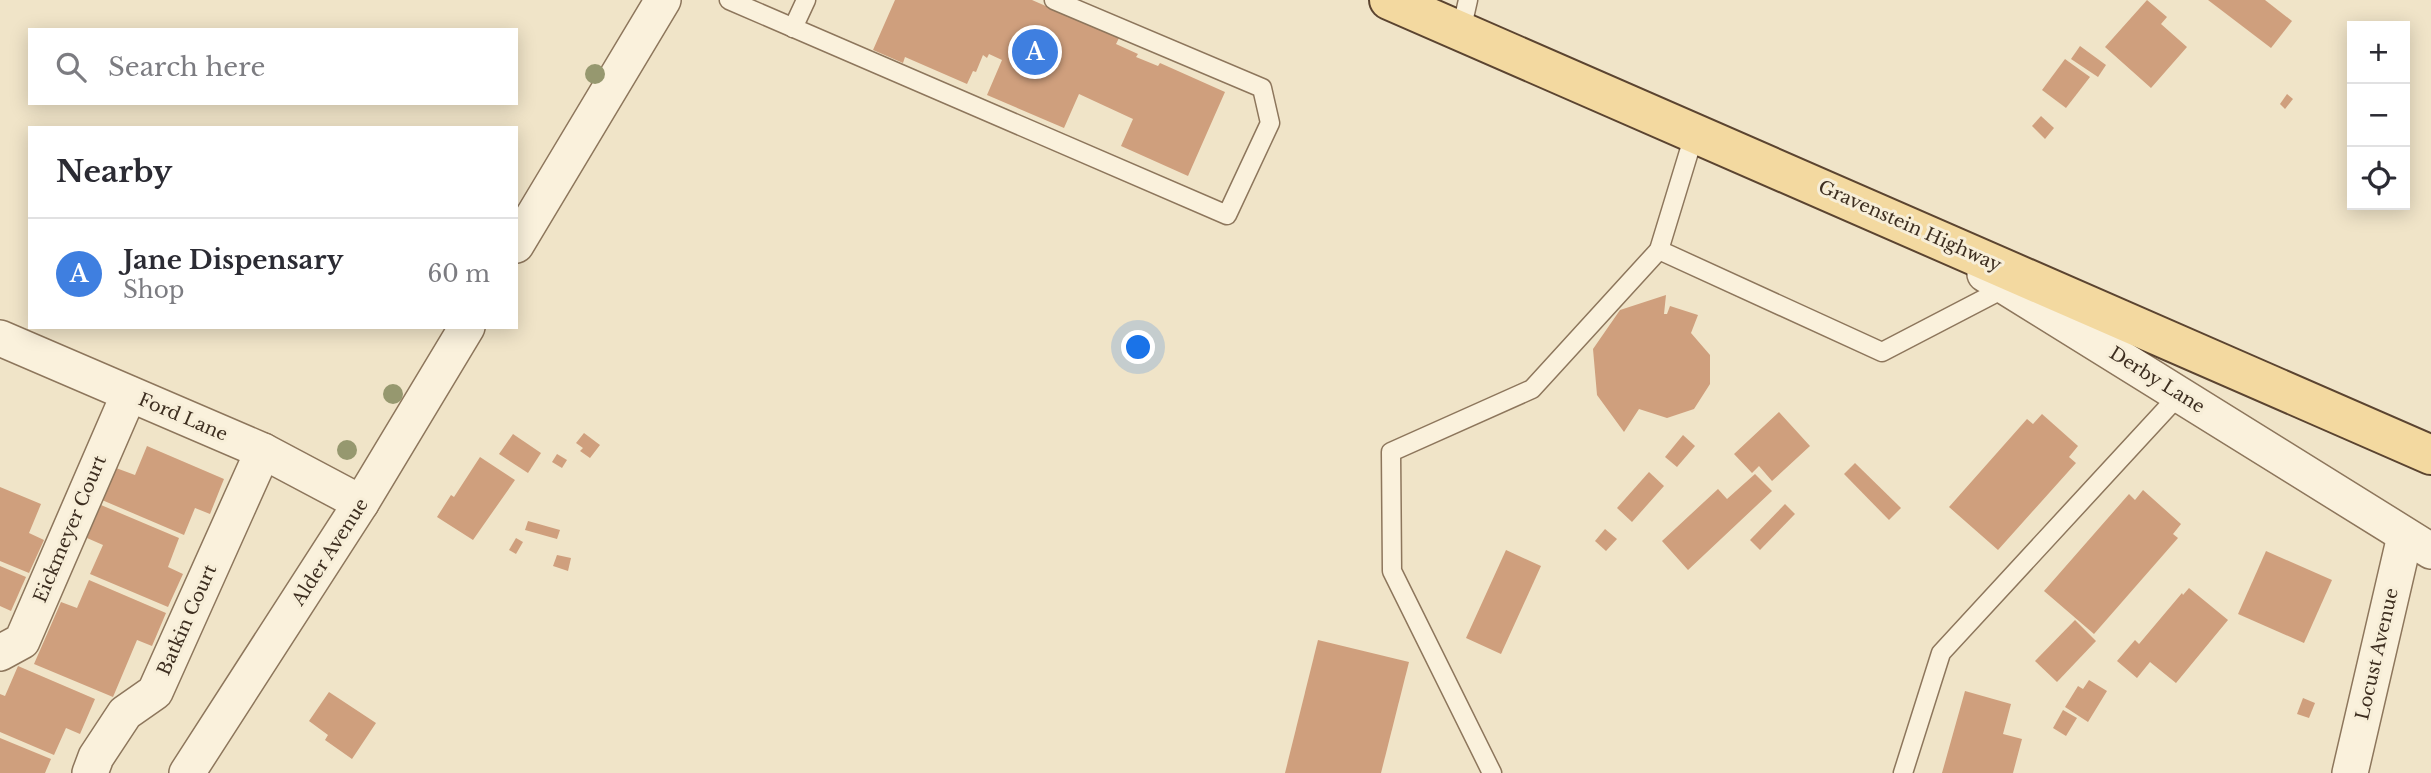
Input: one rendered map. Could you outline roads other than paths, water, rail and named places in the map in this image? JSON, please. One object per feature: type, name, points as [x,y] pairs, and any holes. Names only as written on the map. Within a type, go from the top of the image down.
[{"type":"main road","name":"Gravenstein Highway","points":[[1389,0],[1464,15],[1695,132],[2431,455]]},
{"type":"street","points":[[518,242],[663,0]]},
{"type":"street","name":"Derby Lane","points":[[1880,213],[2007,287],[2418,543]]},
{"type":"street","name":"Alder Avenue","points":[[187,773],[361,503],[466,329]]},
{"type":"street","name":"Ford Lane","points":[[1,342],[263,451],[361,503]]},
{"type":"street","name":"Eickmeyer Court","points":[[0,653],[22,641],[129,394]]},
{"type":"street","name":"Batkin Court","points":[[90,773],[96,757],[125,713],[155,692],[263,451]]},
{"type":"street","name":"Locust Avenue","points":[[2350,773],[2418,543]]},
{"type":"lane","points":[[729,0],[1227,215],[1270,123],[1262,88],[1054,0]]},
{"type":"lane","points":[[793,28],[806,0]]},
{"type":"lane","points":[[1492,773],[1392,571],[1391,452],[1532,389],[1659,250],[1695,132]]},
{"type":"lane","points":[[1659,250],[1882,352],[2007,287]]},
{"type":"lane","points":[[1903,773],[1941,653],[2180,394]]},
{"type":"place","name":"Jane Dispensary","points":[[1035,52]]}]
